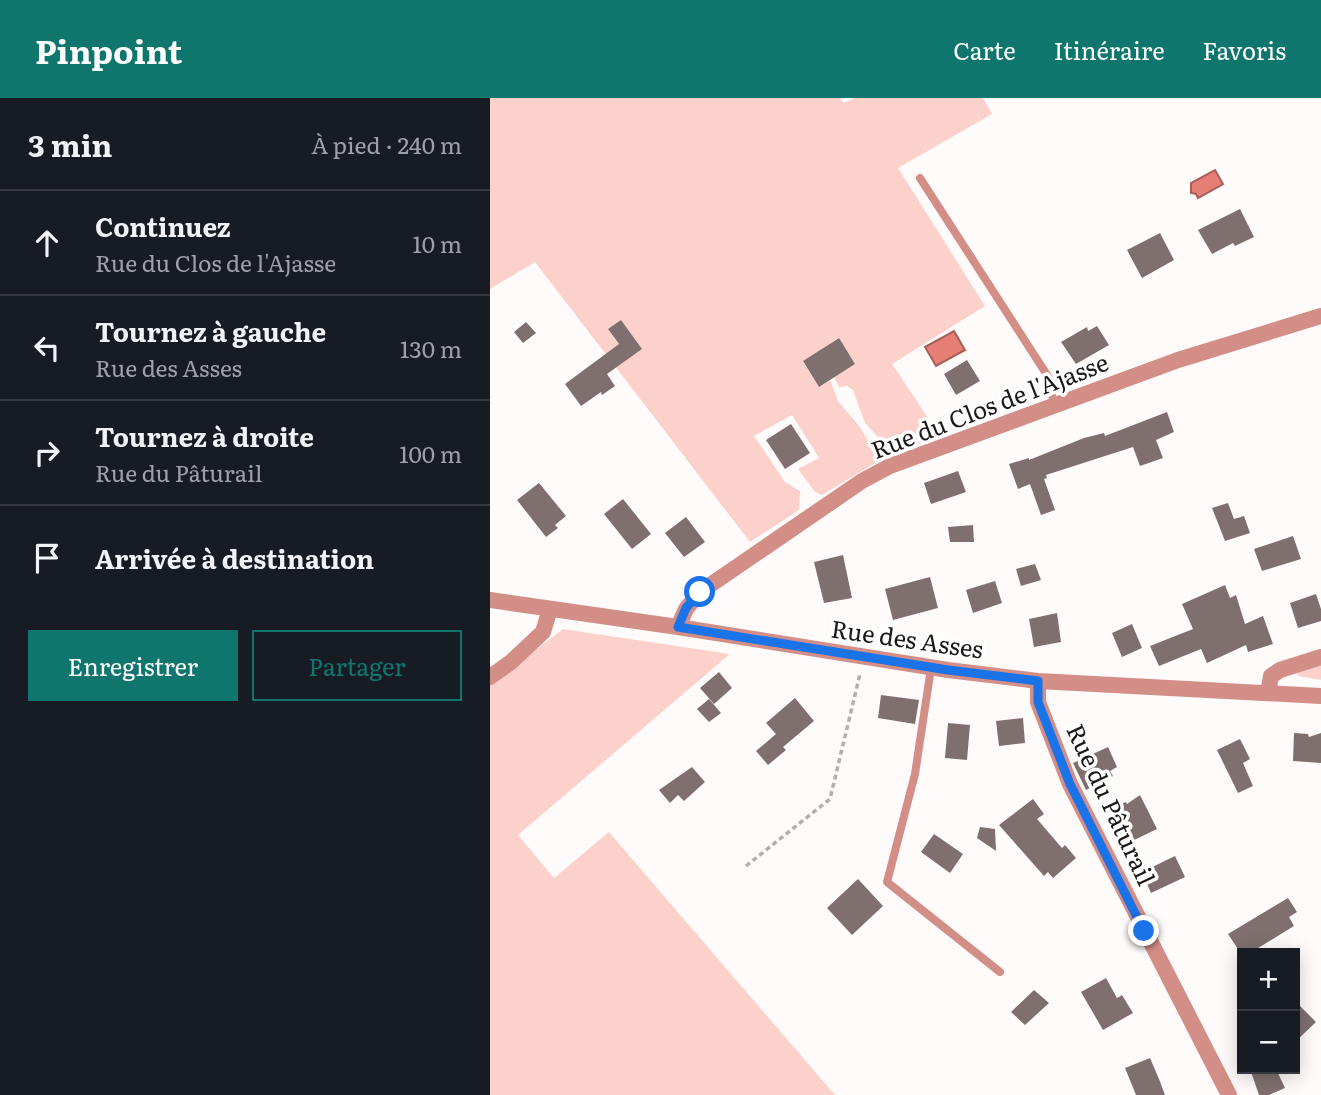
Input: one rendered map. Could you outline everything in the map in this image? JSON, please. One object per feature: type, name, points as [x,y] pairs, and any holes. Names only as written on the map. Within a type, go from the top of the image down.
[{"type":"street","name":"Rue du Clos de l'Ajasse","points":[[678,627],[686,608],[700,592],[862,481],[890,466],[1178,360],[1321,316]]},
{"type":"street","name":"Rue des Asses","points":[[490,600],[931,668],[1038,681],[1321,696]]},
{"type":"street","points":[[490,677],[511,662],[543,632],[550,609]]},
{"type":"street","points":[[1268,693],[1271,676],[1280,670],[1321,657]]},
{"type":"street","name":"Rue du Pâturail","points":[[1038,681],[1038,702],[1070,784],[1229,1095]]},
{"type":"lane","points":[[920,178],[1049,378],[1054,405]]},
{"type":"lane","points":[[931,668],[915,774],[887,882],[1000,972]]},
{"type":"path","points":[[746,866],[830,799],[864,657]]},
{"type":"shaded area","points":[[490,98],[840,98],[844,103],[855,98],[983,98],[992,114],[898,168],[985,306],[892,364],[940,436],[893,453],[865,423],[853,390],[847,386],[839,387],[834,377],[855,364],[838,338],[803,362],[819,387],[830,380],[838,401],[859,426],[880,460],[822,495],[815,492],[798,469],[819,458],[792,415],[754,436],[785,482],[800,491],[799,510],[750,542],[535,262],[490,289]],"holes":[[[608,329],[642,349],[628,358]]]},
{"type":"shaded area","points":[[1215,170],[1223,184],[1198,198],[1191,193],[1191,183]]},
{"type":"shaded area","points":[[954,331],[965,350],[936,366],[925,347]]},
{"type":"shaded area","points":[[563,629],[730,654],[518,835],[554,878],[609,832],[835,1095],[490,1095],[490,684]]},
{"type":"shaded area","points":[[1321,663],[1321,680],[1298,676],[1297,671]]},
{"type":"building","points":[[1240,209],[1254,237],[1235,246],[1233,243],[1212,254],[1198,230]]},
{"type":"building","points":[[1160,233],[1174,260],[1142,278],[1127,250]]},
{"type":"building","points":[[621,320],[642,349],[607,374],[615,386],[581,406],[565,384],[619,344],[608,329]]},
{"type":"building","points":[[526,322],[536,333],[523,343],[514,332]]},
{"type":"building","points":[[1097,326],[1109,345],[1076,364],[1061,342],[1087,327],[1088,331]]},
{"type":"building","points":[[839,338],[855,364],[819,387],[803,361]]},
{"type":"building","points":[[967,360],[980,381],[956,395],[944,374]]},
{"type":"building","points":[[1167,412],[1174,432],[1156,440],[1163,458],[1140,466],[1133,447],[1046,475],[1047,478],[1044,479],[1055,510],[1041,515],[1030,484],[1018,489],[1009,464],[1029,460],[1084,438],[1104,433],[1105,436]]},
{"type":"building","points":[[791,424],[810,453],[785,469],[766,440]]},
{"type":"building","points":[[958,471],[966,492],[931,504],[924,483]]},
{"type":"building","points":[[539,483],[566,516],[555,525],[558,528],[546,537],[517,500]]},
{"type":"building","points":[[623,499],[651,534],[632,549],[604,514]]},
{"type":"building","points":[[1228,503],[1234,519],[1244,516],[1250,533],[1225,541],[1212,508]]},
{"type":"building","points":[[686,517],[705,542],[684,557],[665,533]]},
{"type":"building","points":[[973,525],[974,542],[950,542],[948,527]]},
{"type":"building","points":[[1293,536],[1301,559],[1262,571],[1254,549]]},
{"type":"building","points":[[843,555],[852,598],[824,603],[814,562]]},
{"type":"building","points":[[1035,564],[1041,580],[1021,586],[1016,569]]},
{"type":"building","points":[[930,577],[938,608],[893,620],[885,589]]},
{"type":"building","points":[[995,581],[1002,603],[973,613],[966,590]]},
{"type":"building","points":[[1225,585],[1230,598],[1236,595],[1245,624],[1263,616],[1273,644],[1248,652],[1246,645],[1207,663],[1201,649],[1159,666],[1150,646],[1193,629],[1182,604]]},
{"type":"building","points":[[1316,594],[1321,609],[1321,621],[1298,628],[1290,603]]},
{"type":"building","points":[[1057,613],[1061,642],[1034,647],[1029,619]]},
{"type":"building","points":[[1132,624],[1142,648],[1122,657],[1112,633]]},
{"type":"building","points":[[719,672],[732,688],[714,704],[700,688]]},
{"type":"building","points":[[881,695],[919,700],[915,724],[878,718]]},
{"type":"building","points":[[795,698],[814,721],[783,747],[786,750],[768,765],[756,751],[776,734],[766,723]]},
{"type":"building","points":[[709,699],[721,713],[709,722],[697,709]]},
{"type":"building","points":[[1023,718],[1025,743],[999,746],[996,721]]},
{"type":"building","points":[[948,723],[970,725],[967,760],[945,758]]},
{"type":"building","points":[[1294,733],[1308,734],[1309,737],[1321,733],[1321,763],[1293,761]]},
{"type":"building","points":[[1240,739],[1250,759],[1243,763],[1253,786],[1238,793],[1217,750]]},
{"type":"building","points":[[1108,747],[1117,767],[1110,771],[1113,776],[1086,790],[1073,763]]},
{"type":"building","points":[[692,767],[705,782],[684,801],[678,795],[670,803],[659,790]]},
{"type":"building","points":[[1140,795],[1157,829],[1128,843],[1112,808],[1126,802],[1127,804]]},
{"type":"building","points":[[1033,799],[1044,814],[1037,819],[1062,848],[1065,845],[1076,858],[1053,878],[1048,872],[1044,876],[999,825]]},
{"type":"building","points":[[980,827],[995,829],[996,851],[977,838]]},
{"type":"building","points":[[934,834],[963,854],[950,873],[921,852]]},
{"type":"building","points":[[1175,856],[1185,877],[1151,893],[1142,872]]},
{"type":"building","points":[[858,879],[883,906],[852,935],[827,908]]},
{"type":"building","points":[[1288,898],[1297,912],[1289,917],[1294,926],[1258,948],[1237,948],[1228,934]]},
{"type":"building","points":[[1106,978],[1117,998],[1122,995],[1133,1013],[1103,1030],[1081,992]]},
{"type":"building","points":[[1034,990],[1049,1003],[1025,1025],[1011,1012]]},
{"type":"building","points":[[1300,1006],[1316,1022],[1300,1037]]},
{"type":"building","points":[[1150,1058],[1165,1095],[1136,1095],[1125,1068]]},
{"type":"building","points":[[1252,1074],[1278,1074],[1285,1088],[1269,1095],[1259,1095]]},
{"type":"route","points":[[700,592],[686,608],[678,627],[948,670],[1038,681],[1038,702],[1070,784],[1144,931]]}]
